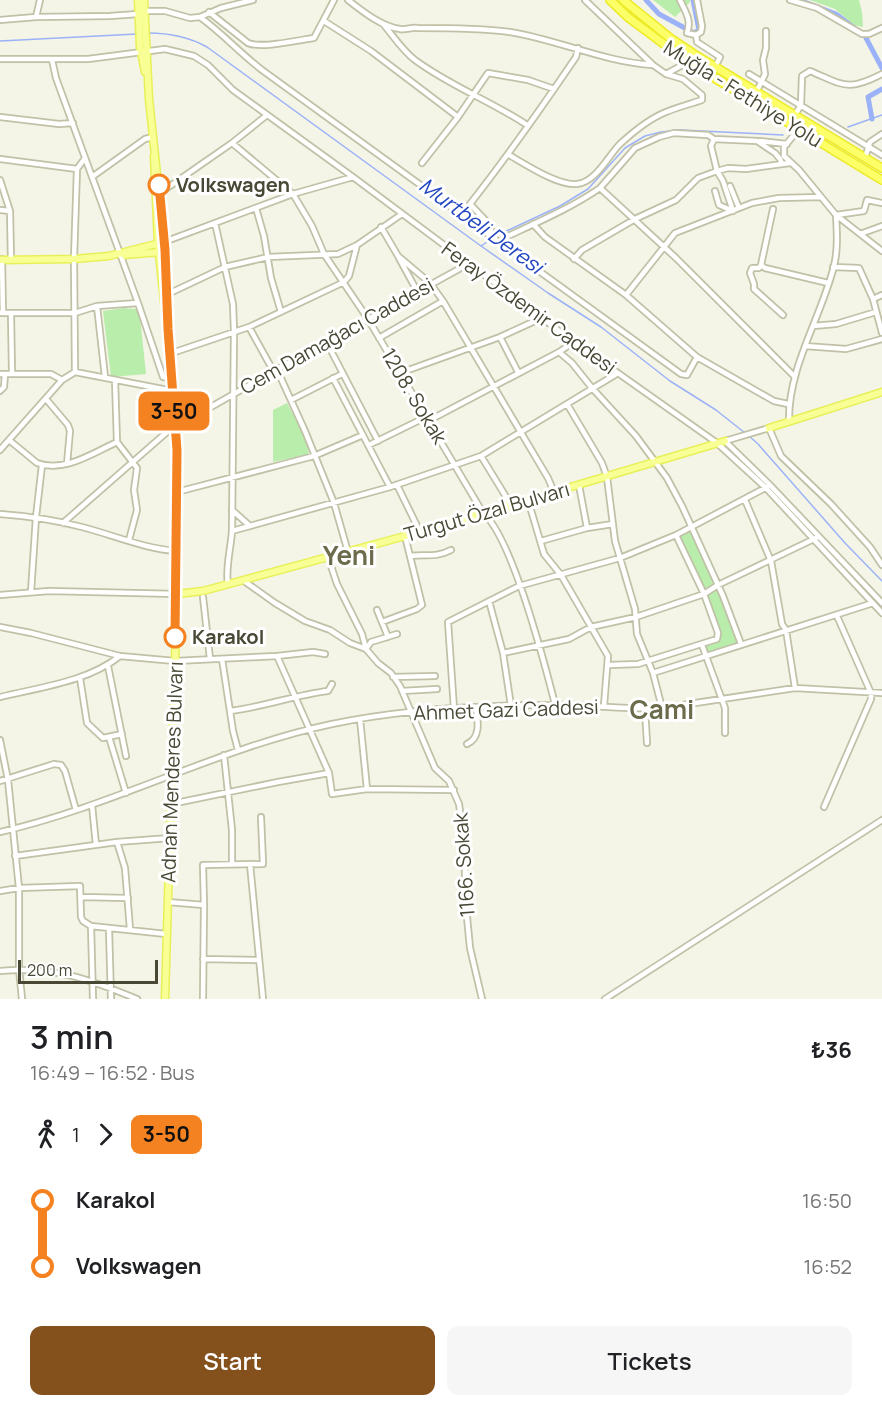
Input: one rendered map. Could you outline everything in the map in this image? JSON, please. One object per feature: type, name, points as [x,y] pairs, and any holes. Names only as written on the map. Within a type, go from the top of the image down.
[{"type":"highway","name":"Muğla - Fethiye Yolu","points":[[610,0],[637,24],[688,62],[882,180]]},
{"type":"highway","name":"Muğla - Fethiye Yolu","points":[[623,0],[670,39],[882,168]]},
{"type":"main road","name":"Adnan Menderes Bulvarı","points":[[138,0],[160,193],[161,243]]},
{"type":"main road","name":"Adnan Menderes Bulvarı","points":[[141,15],[144,0]]},
{"type":"main road","name":"Adnan Menderes Bulvarı","points":[[154,152],[153,163],[168,294],[168,329]]},
{"type":"main road","points":[[120,255],[161,243]]},
{"type":"main road","name":"Adnan Menderes Bulvarı","points":[[162,251],[176,427],[177,492],[177,594],[165,999]]},
{"type":"main road","points":[[1,260],[74,259],[162,251]]},
{"type":"main road","points":[[769,428],[882,392]]},
{"type":"main road","name":"Turgut Özal Bulvarı","points":[[177,594],[191,594],[243,581],[420,532],[725,441]]},
{"type":"street","points":[[36,17],[40,0]]},
{"type":"street","points":[[0,20],[141,15],[165,11],[190,18],[254,0]]},
{"type":"street","points":[[209,12],[252,45],[314,39],[334,0]]},
{"type":"street","points":[[348,0],[383,23],[400,29],[442,28],[508,32],[578,48],[609,58],[653,65]]},
{"type":"street","points":[[509,155],[562,182],[582,183],[600,170],[608,156],[641,128],[665,112],[702,100],[702,95],[682,79],[666,74],[653,65],[585,0]]},
{"type":"street","points":[[680,0],[688,14],[688,30],[696,35],[697,42],[720,57],[715,67]]},
{"type":"street","points":[[696,35],[701,32],[702,26],[697,0]]},
{"type":"street","points":[[790,0],[817,8],[862,34],[869,34],[882,28]]},
{"type":"street","points":[[200,17],[220,32],[255,65],[681,374],[687,375],[697,357]]},
{"type":"street","points":[[324,21],[371,51],[458,117]]},
{"type":"street","points":[[383,23],[413,58],[439,77],[451,81],[472,96],[505,110],[527,125]]},
{"type":"street","points":[[756,93],[765,74],[763,60],[766,31]]},
{"type":"street","name":"Feray Özdemir Caddesi","points":[[0,58],[88,59],[144,48],[165,48],[194,56],[208,65],[232,90],[574,342],[717,443],[768,487],[882,613]]},
{"type":"street","points":[[490,236],[491,226],[470,204],[509,155],[527,125],[541,110],[576,57],[578,48]]},
{"type":"street","points":[[52,60],[56,78],[163,377],[172,379]]},
{"type":"street","points":[[666,74],[688,62]]},
{"type":"street","points":[[795,115],[801,105],[802,76],[810,71],[847,86],[882,74]]},
{"type":"street","points":[[422,163],[458,117],[488,73],[528,80],[554,89]]},
{"type":"street","points":[[749,74],[882,155]]},
{"type":"street","points":[[160,193],[232,143],[267,115]]},
{"type":"street","points":[[0,117],[59,124],[73,123]]},
{"type":"street","points":[[800,129],[787,144],[783,151],[784,156],[799,170],[836,215],[882,250]]},
{"type":"street","points":[[500,243],[506,237],[567,208],[600,188],[627,154],[644,142],[674,133],[708,135],[714,140],[787,144]]},
{"type":"street","points":[[865,158],[870,142],[882,134]]},
{"type":"street","points":[[92,177],[145,139],[153,137]]},
{"type":"street","points":[[714,140],[711,146],[717,171],[723,181],[733,211]]},
{"type":"street","points":[[757,141],[775,153],[782,164]]},
{"type":"street","name":"1208. Sokak","points":[[232,143],[292,194],[312,225],[324,254],[368,319],[483,513],[491,519],[514,569],[541,646],[555,704]]},
{"type":"street","points":[[75,372],[74,259],[77,169],[85,158]]},
{"type":"street","points":[[0,159],[77,169]]},
{"type":"street","points":[[574,259],[582,250],[635,219],[676,200],[698,178],[728,168],[746,170],[790,163]]},
{"type":"street","points":[[161,243],[292,194],[353,177]]},
{"type":"street","points":[[0,180],[9,211],[10,259]]},
{"type":"street","points":[[730,186],[739,208]]},
{"type":"street","points":[[600,188],[635,219],[795,377]]},
{"type":"street","points":[[715,191],[719,205],[733,211]]},
{"type":"street","points":[[626,295],[675,233],[739,208],[779,198],[821,197]]},
{"type":"street","points":[[836,215],[864,211],[867,200],[882,202]]},
{"type":"street","points":[[256,208],[281,312]]},
{"type":"street","points":[[0,210],[9,211]]},
{"type":"street","points":[[773,210],[761,265],[759,268],[752,268],[750,273],[754,284],[753,289],[783,315]]},
{"type":"street","points":[[168,294],[225,267],[268,257],[338,254],[357,245],[402,214]]},
{"type":"street","points":[[789,421],[788,404],[795,377],[833,267],[837,244],[836,215]]},
{"type":"street","points":[[215,223],[233,304],[234,331],[232,531],[230,561],[226,571],[228,584]]},
{"type":"street","points":[[533,224],[545,237],[626,295],[697,357],[774,401],[788,404]]},
{"type":"street","points":[[860,234],[882,226]]},
{"type":"street","points":[[381,227],[417,291]]},
{"type":"street","points":[[170,354],[249,327],[344,282],[349,276],[357,245]]},
{"type":"street","points":[[398,256],[430,283],[443,301],[521,431],[554,492]]},
{"type":"street","points":[[1,260],[2,313],[75,312],[98,306],[138,303]]},
{"type":"street","name":"Cem Damağacı Caddesi","points":[[63,523],[132,462],[176,427],[326,341],[468,264]]},
{"type":"street","points":[[761,265],[765,268],[828,283]]},
{"type":"street","points":[[833,267],[859,268],[873,299],[882,333]]},
{"type":"street","points":[[873,299],[882,296]]},
{"type":"street","points":[[379,338],[443,301]]},
{"type":"street","points":[[98,306],[105,377]]},
{"type":"street","points":[[813,326],[836,324],[876,312]]},
{"type":"street","points":[[11,314],[12,373]]},
{"type":"street","points":[[400,373],[500,337],[537,320],[540,316]]},
{"type":"street","points":[[249,327],[270,365],[276,370],[306,431],[334,503],[348,552]]},
{"type":"street","points":[[500,337],[519,372]]},
{"type":"street","points":[[805,346],[846,349],[882,339]]},
{"type":"street","points":[[326,341],[378,441]]},
{"type":"street","points":[[369,445],[495,387],[574,342]]},
{"type":"street","points":[[559,352],[572,363],[656,462],[692,527],[741,644]]},
{"type":"street","points":[[0,450],[62,380],[75,372],[173,391]]},
{"type":"street","points":[[232,531],[397,485],[481,456],[618,373]]},
{"type":"street","points":[[0,391],[4,387],[2,374],[51,374],[62,380]]},
{"type":"street","points":[[291,400],[342,374]]},
{"type":"street","points":[[333,378],[390,487]]},
{"type":"street","points":[[116,380],[117,442],[137,468],[134,489],[137,510],[129,540]]},
{"type":"street","points":[[46,399],[68,425],[70,431],[67,464]]},
{"type":"street","points":[[567,404],[602,464],[607,477],[613,524],[636,617],[638,634],[653,673],[662,708]]},
{"type":"street","points":[[454,709],[448,622],[519,586],[620,558],[676,535],[768,487],[725,441],[769,428],[781,456],[831,504],[870,547],[882,565]]},
{"type":"street","points":[[177,492],[315,456],[363,435]]},
{"type":"street","points":[[9,440],[42,465],[75,462],[117,442]]},
{"type":"street","points":[[481,456],[511,505]]},
{"type":"street","points":[[31,592],[42,465]]},
{"type":"street","points":[[397,485],[420,532]]},
{"type":"street","points":[[579,485],[587,528]]},
{"type":"street","points":[[528,500],[544,554],[561,575],[608,656],[604,706]]},
{"type":"street","points":[[745,500],[771,561],[782,624],[786,630],[795,688]]},
{"type":"street","points":[[232,510],[250,527]]},
{"type":"street","points":[[0,514],[36,517],[177,551]]},
{"type":"street","points":[[541,541],[587,528],[613,524]]},
{"type":"street","points":[[609,664],[639,664],[717,639],[704,594],[676,535]]},
{"type":"street","points":[[382,622],[422,605],[405,536]]},
{"type":"street","points":[[503,653],[569,639],[591,627],[636,617],[704,594],[816,538],[882,603]]},
{"type":"street","points":[[410,556],[438,555],[450,550]]},
{"type":"street","points":[[328,557],[337,584],[362,634],[366,649]]},
{"type":"street","name":"1166. Sokak","points":[[243,581],[305,621],[330,630],[350,644],[366,649],[393,677],[402,691],[435,768],[449,781],[459,804],[464,840],[470,948],[482,999]]},
{"type":"street","points":[[0,595],[49,591],[177,594]]},
{"type":"street","points":[[203,597],[210,659]]},
{"type":"street","points":[[489,601],[503,653],[511,706]]},
{"type":"street","points":[[653,673],[873,603]]},
{"type":"street","points":[[377,610],[388,637]]},
{"type":"street","points":[[824,807],[871,699],[871,693],[837,616]]},
{"type":"street","points":[[0,627],[120,656],[175,661],[277,657],[314,651],[325,654]]},
{"type":"street","points":[[366,649],[371,642],[397,634]]},
{"type":"street","points":[[702,645],[725,708],[724,733]]},
{"type":"street","points":[[0,697],[80,678],[108,666],[120,656]]},
{"type":"street","points":[[277,657],[329,773],[332,794],[367,789],[454,790]]},
{"type":"street","points":[[222,659],[238,750]]},
{"type":"street","points":[[108,666],[126,756]]},
{"type":"street","points":[[393,677],[435,676]]},
{"type":"street","points":[[80,678],[87,723],[103,738],[122,734]]},
{"type":"street","points":[[230,711],[328,691],[332,684]]},
{"type":"street","name":"Ahmet Gazi Caddesi","points":[[0,832],[92,805],[238,750],[360,719],[454,709],[555,704],[662,708],[795,688],[882,693]]},
{"type":"street","points":[[402,691],[437,689]]},
{"type":"street","points":[[467,744],[476,736],[476,708]]},
{"type":"street","points":[[645,709],[647,743]]},
{"type":"street","points":[[360,719],[367,789]]},
{"type":"street","points":[[109,737],[126,793]]},
{"type":"street","points":[[0,740],[8,780],[19,888],[19,969],[22,999]]},
{"type":"street","points":[[224,755],[232,830],[232,864]]},
{"type":"street","points":[[0,781],[54,764],[61,765],[65,771],[76,810]]},
{"type":"street","points":[[171,804],[329,773]]},
{"type":"street","points":[[92,805],[96,845]]},
{"type":"street","points":[[203,999],[202,865],[263,864],[261,816]]},
{"type":"street","points":[[605,999],[882,820]]},
{"type":"street","points":[[15,856],[117,842],[170,838]]},
{"type":"street","points":[[117,842],[125,868],[130,929]]},
{"type":"street","points":[[250,864],[262,999]]},
{"type":"street","points":[[0,891],[19,888],[80,886],[81,917],[91,927],[166,934]]},
{"type":"street","points":[[81,897],[128,898]]},
{"type":"street","points":[[168,902],[204,905]]},
{"type":"street","points":[[91,927],[93,999]]},
{"type":"street","points":[[109,929],[111,999]]},
{"type":"street","points":[[202,959],[258,960]]},
{"type":"street","points":[[0,971],[19,969],[62,972],[137,999]]},
{"type":"green space","points":[[653,0],[690,0],[690,2],[675,17]]},
{"type":"green space","points":[[810,0],[859,0],[863,27],[854,25],[835,9]]},
{"type":"green space","points":[[136,309],[140,317],[146,374],[111,377],[103,311]]},
{"type":"green space","points":[[287,403],[306,439],[309,454],[273,462],[273,410]]},
{"type":"green space","points":[[692,527],[741,644],[706,656],[702,645],[718,637],[704,594],[676,535]]},
{"type":"waterway","points":[[646,0],[659,14],[694,33],[699,30],[693,0]]},
{"type":"waterway","points":[[799,0],[836,14],[853,27]]},
{"type":"waterway","name":"Murtbeli Deresi","points":[[148,33],[178,36],[207,47],[481,246],[601,327],[670,381],[716,410],[745,433]]},
{"type":"waterway","name":"Murtbeli Deresi","points":[[0,41],[137,34]]},
{"type":"waterway","points":[[866,38],[882,68]]},
{"type":"waterway","points":[[872,119],[868,97],[882,89]]},
{"type":"waterway","points":[[848,127],[882,115]]},
{"type":"waterway","points":[[496,236],[560,206],[588,189],[625,148],[645,136],[681,130],[783,135]]},
{"type":"waterway","points":[[481,246],[490,240]]},
{"type":"waterway","name":"Murtbeli Deresi","points":[[749,436],[882,581]]},
{"type":"bus line","name":"3-50","points":[[159,185],[177,450],[175,637]]},
{"type":"place","name":"Volkswagen","points":[[159,185]]},
{"type":"place","name":"Karakol","points":[[175,637]]},
{"type":"district","name":"Yeni","points":[[349,556]]},
{"type":"district","name":"Cami","points":[[662,710]]}]
